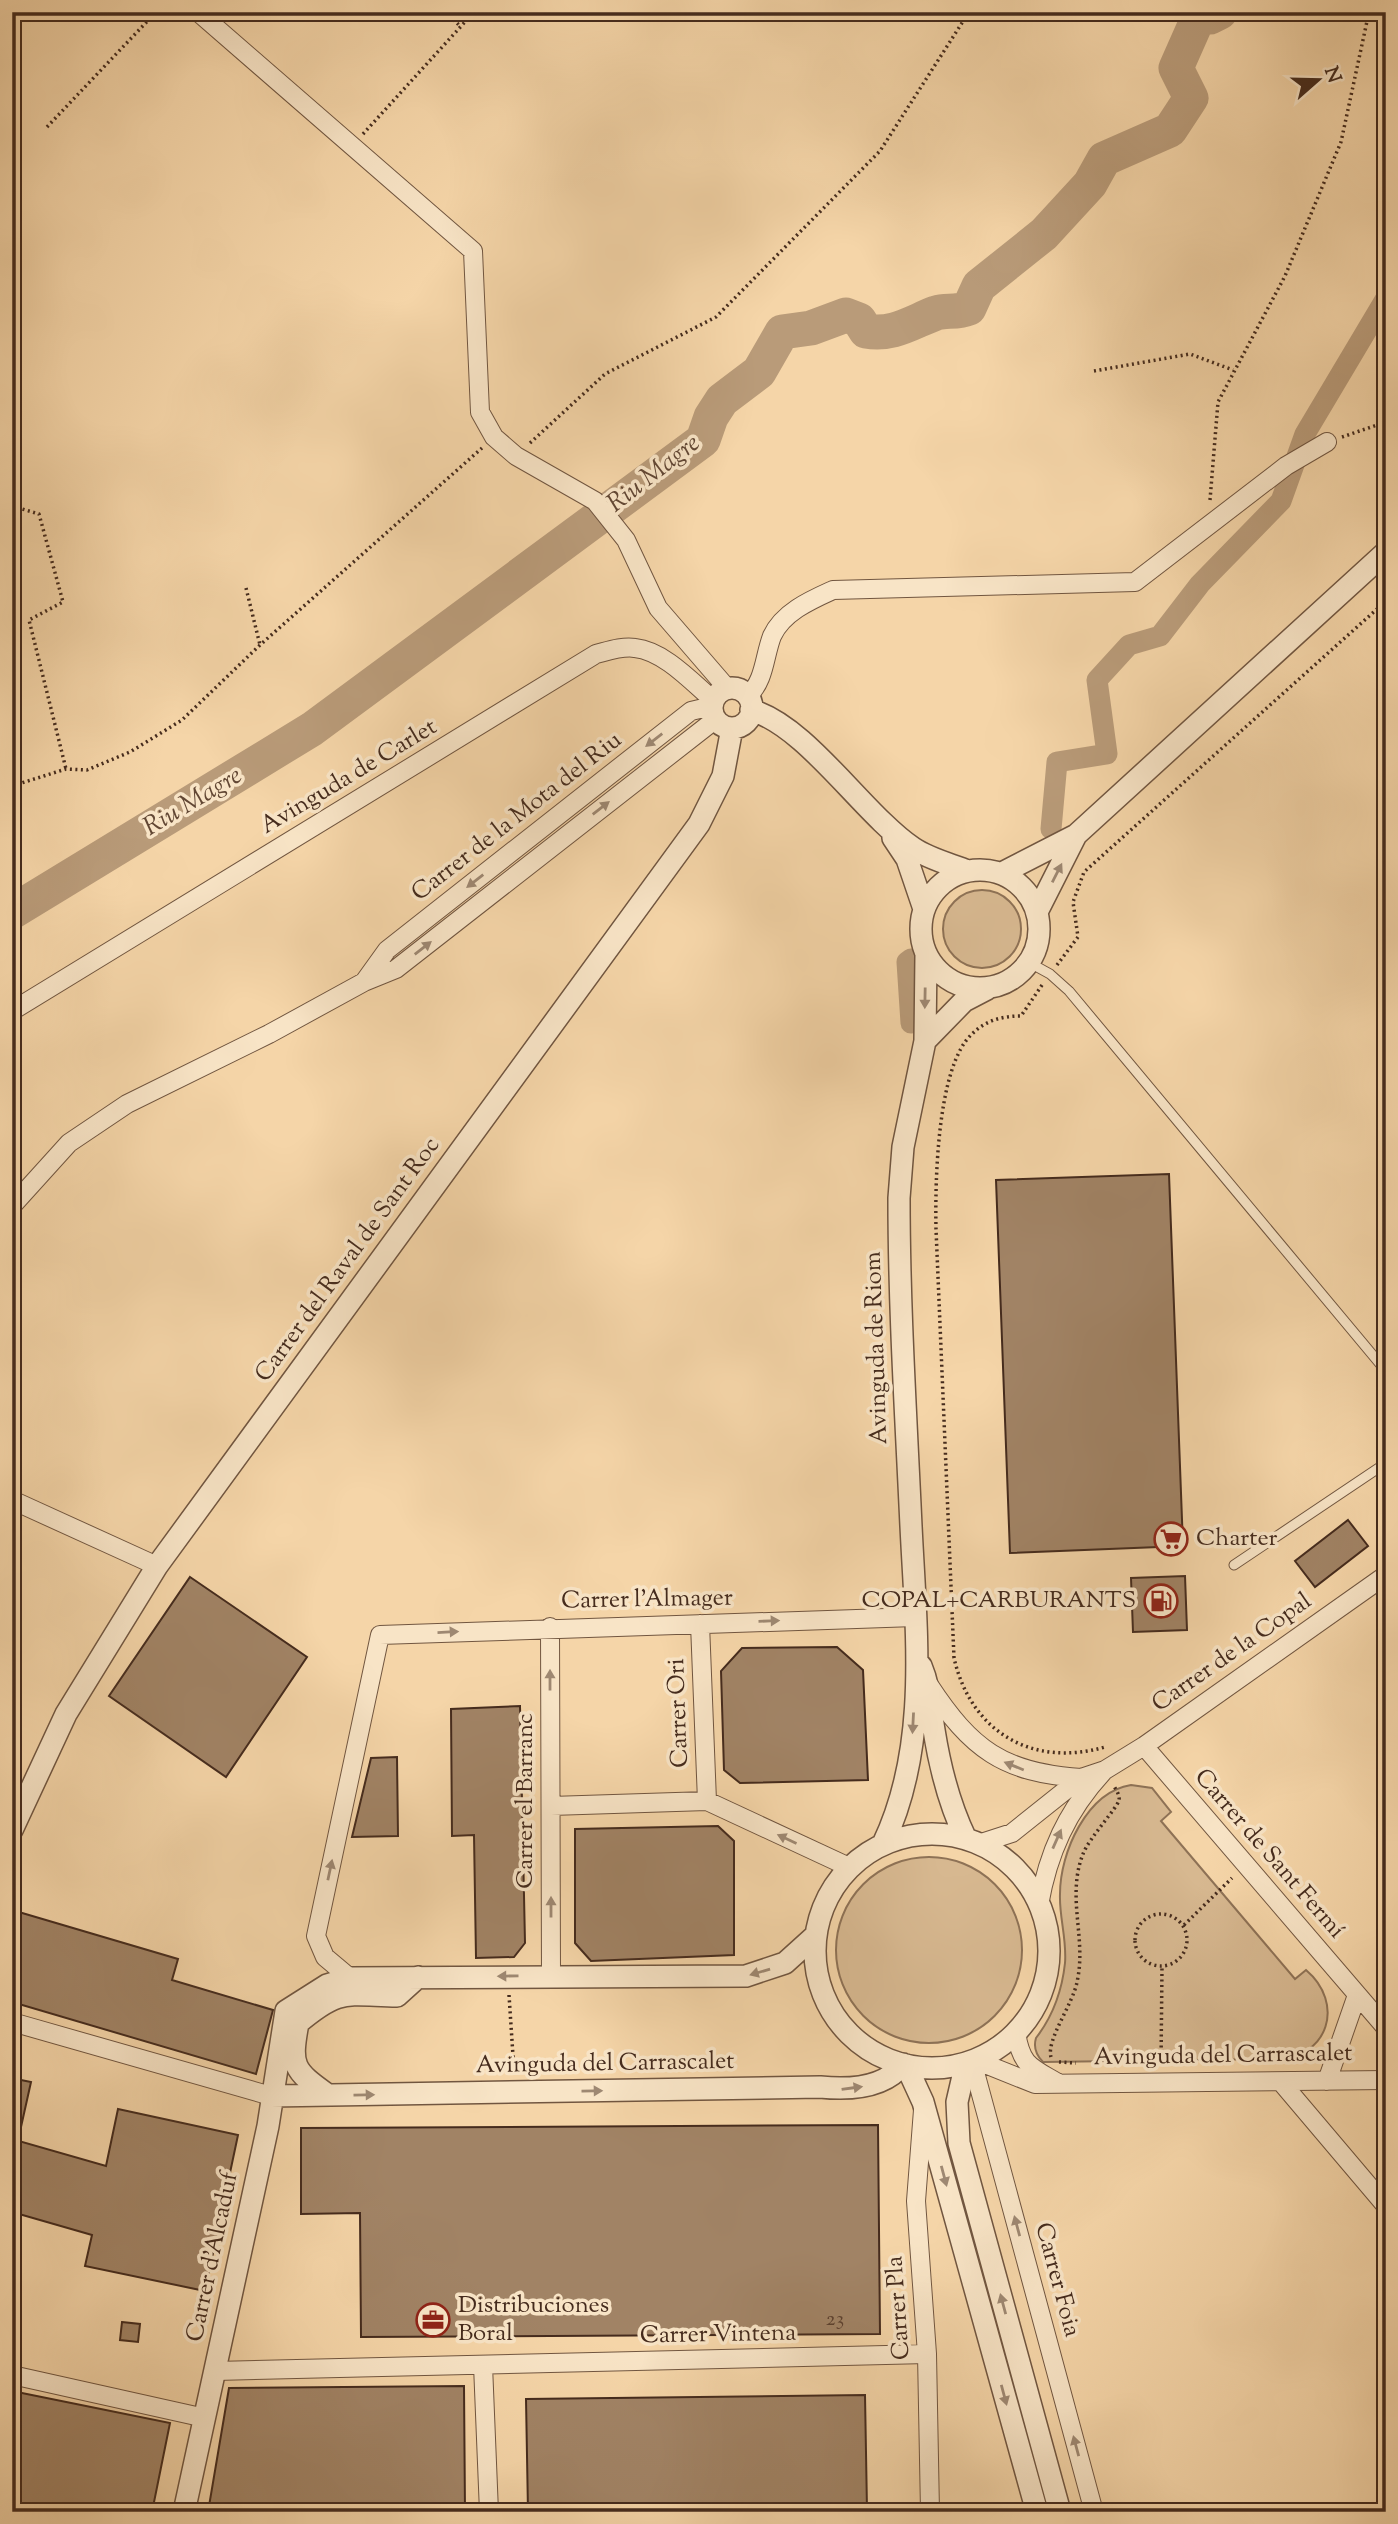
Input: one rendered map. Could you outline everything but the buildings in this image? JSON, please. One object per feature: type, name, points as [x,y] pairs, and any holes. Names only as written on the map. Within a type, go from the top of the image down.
[{"type":"street","points":[[198,12],[473,251],[480,412],[494,437],[516,456],[595,500],[621,531],[658,608],[720,708],[747,721],[749,703],[766,664],[773,634],[800,605],[833,590],[1135,582],[1286,466],[1327,442]]},
{"type":"street","points":[[1002,873],[1076,835],[1386,552]]},
{"type":"street","name":"Avinguda de Carlet","points":[[12,1011],[596,654],[636,648],[649,653],[670,665],[720,708]]},
{"type":"street","points":[[720,708],[739,689],[749,703],[783,724],[884,824],[915,850],[968,871]]},
{"type":"street","name":"Carrer de la Mota del Riu","points":[[12,1206],[69,1143],[127,1104],[269,1034],[364,982],[387,950],[691,711],[720,708]]},
{"type":"street","name":"Carrer del Raval de Sant Roc","points":[[12,1830],[66,1714],[158,1566],[699,824],[723,776],[720,708]]},
{"type":"street","points":[[884,824],[907,859],[924,909]]},
{"type":"street","points":[[1037,912],[1076,835]]},
{"type":"street","points":[[925,1041],[964,1001],[1018,975],[1030,962],[1040,929],[1030,896],[1002,873],[985,869],[968,871],[949,878],[934,891],[924,909],[921,924],[926,954],[937,970],[952,982],[969,988],[988,988]]},
{"type":"street","name":"Avinguda de Riom","points":[[883,1844],[895,1820],[909,1769],[916,1655],[900,1198],[903,1147],[925,1041],[926,954]]},
{"type":"street","points":[[12,1500],[158,1566]]},
{"type":"street","name":"Carrer de la Copal","points":[[972,1841],[1012,1833],[1081,1779],[1105,1770],[1144,1746],[1386,1575]]},
{"type":"street","name":"Carrer l'Almager","points":[[350,1978],[325,1957],[316,1936],[380,1635],[550,1627],[915,1617]]},
{"type":"street","name":"Carrer Ori","points":[[700,1624],[707,1801]]},
{"type":"street","name":"Carrer el Barranc","points":[[550,1627],[551,1975]]},
{"type":"street","name":"Avinguda de Riom","points":[[916,1655],[929,1685],[948,1797],[972,1841]]},
{"type":"street","name":"Carrer de la Copal","points":[[929,1685],[965,1735],[997,1759],[1033,1773],[1081,1779]]},
{"type":"street","name":"Carrer de Sant Fermí","points":[[1144,1746],[1386,2028]]},
{"type":"street","name":"Carrer de la Copal","points":[[1039,1905],[1043,1879],[1061,1831],[1088,1788],[1105,1770]]},
{"type":"street","points":[[551,1806],[707,1801],[849,1867]]},
{"type":"street","points":[[924,1834],[972,1841],[1014,1868],[1039,1905],[1047,1938],[1046,1972],[1030,2014],[1016,2032],[990,2053],[971,2061],[926,2068],[904,2065],[864,2047],[835,2016],[818,1978],[816,1935],[827,1899],[849,1867],[883,1844],[924,1834]]},
{"type":"street","points":[[350,1978],[746,1976],[785,1962],[816,1935]]},
{"type":"street","points":[[328,2095],[301,2073],[292,2056],[298,2023],[323,2002],[338,1995],[397,1996],[418,1977]]},
{"type":"street","name":"Carrer d'Alcaduf","points":[[184,2512],[268,2126],[286,2011],[327,1985],[350,1978]]},
{"type":"street","points":[[1328,2081],[1356,1995]]},
{"type":"street","name":"Avinguda del Carrascalet","points":[[12,2022],[271,2096],[820,2087],[842,2090],[883,2081],[894,2076],[904,2065]]},
{"type":"street","name":"Avinguda del Carrascalet","points":[[1016,2032],[1019,2053],[1028,2066],[1062,2084]]},
{"type":"street","points":[[971,2061],[957,2102],[959,2143],[1060,2512]]},
{"type":"street","name":"Avinguda del Carrascalet","points":[[971,2061],[1035,2084],[1386,2080]]},
{"type":"street","name":"Carrer Foia","points":[[971,2061],[1094,2512]]},
{"type":"street","points":[[904,2065],[923,2102],[1037,2512]]},
{"type":"street","points":[[883,2081],[906,2085],[923,2102]]},
{"type":"street","points":[[1281,2082],[1386,2206]]},
{"type":"street","name":"Carrer Pla","points":[[923,2102],[916,2168],[916,2201],[927,2354],[930,2512]]},
{"type":"street","name":"Carrer Vintena","points":[[215,2371],[927,2354]]},
{"type":"street","points":[[483,2365],[489,2512]]},
{"type":"street","points":[[12,2375],[205,2418]]},
{"type":"lane","points":[[1030,962],[1050,974],[1069,991],[1386,1371]]},
{"type":"lane","points":[[1234,1565],[1386,1463]]},
{"type":"path","points":[[47,127],[156,12]]},
{"type":"path","points":[[445,12],[459,25]]},
{"type":"path","points":[[352,146],[459,25],[474,12]]},
{"type":"path","points":[[516,456],[605,374],[716,317],[880,150],[968,12]]},
{"type":"path","points":[[1215,522],[1209,492],[1218,402],[1285,276],[1341,142],[1369,12]]},
{"type":"path","points":[[1094,371],[1190,354],[1233,370]]},
{"type":"path","points":[[1327,442],[1386,422]]},
{"type":"path","points":[[12,786],[66,769],[87,769],[130,752],[182,720],[260,645],[494,437]]},
{"type":"path","points":[[12,506],[39,514],[63,602],[29,620],[66,769]]},
{"type":"path","points":[[246,588],[260,645]]},
{"type":"path","points":[[1113,1743],[1094,1750],[1051,1753],[1016,1743],[1001,1734],[970,1700],[954,1658],[936,1228],[937,1159],[941,1125],[954,1066],[963,1044],[971,1034],[994,1020],[1021,1016],[1078,937],[1073,902],[1084,872],[1386,601]]},
{"type":"path","points":[[1087,2063],[1054,2062],[1049,2047],[1067,2014],[1078,1982],[1080,1949],[1074,1902],[1077,1871],[1091,1836],[1119,1799],[1094,1750]]},
{"type":"path","points":[[1184,1925],[1245,1866]]},
{"type":"path","points":[[1162,1913],[1175,1917],[1184,1925],[1187,1934],[1186,1950],[1171,1965],[1162,1967],[1148,1963],[1136,1949],[1135,1933],[1139,1925],[1152,1915],[1162,1913]]},
{"type":"path","points":[[1161,2083],[1162,1967]]},
{"type":"path","points":[[508,1976],[515,2092]]},
{"type":"path","points":[[1149,2063],[1161,2062]]},
{"type":"shaded area","points":[[982,890],[997,893],[1010,901],[1018,914],[1021,929],[1018,944],[1010,957],[997,965],[982,968],[967,965],[954,957],[946,944],[943,929],[946,914],[954,901],[967,893]]},
{"type":"shaded area","points":[[1131,1785],[1152,1788],[1171,1812],[1161,1821],[1295,1979],[1306,1970],[1318,1983],[1328,2012],[1319,2039],[1309,2049],[1294,2056],[1276,2059],[1043,2062],[1039,2057],[1035,2048],[1036,2038],[1056,2003],[1065,1963],[1060,1894],[1065,1860],[1079,1826],[1089,1811],[1115,1790]]},
{"type":"shaded area","points":[[929,1857],[965,1864],[995,1884],[1015,1914],[1022,1950],[1015,1986],[995,2016],[965,2036],[929,2043],[893,2036],[863,2016],[843,1986],[836,1950],[843,1914],[863,1884],[893,1864]]},
{"type":"waterway","name":"Riu Magre","points":[[12,912],[312,729],[703,440],[711,417],[722,400],[759,372],[782,332],[811,328],[846,315],[859,320],[866,331],[885,332],[936,313],[969,308],[979,286],[1044,234],[1090,184],[1104,159],[1170,130],[1191,98],[1176,68],[1199,16],[1210,17],[1220,12]]},
{"type":"waterway","points":[[1051,829],[1057,762],[1107,754],[1097,680],[1129,645],[1160,636],[1200,584],[1281,501],[1305,434],[1386,298]]},
{"type":"waterway","points":[[911,959],[907,962],[911,1023]]},
{"type":"place","name":"Charter","points":[[1171,1539]]},
{"type":"place","name":"COPAL+CARBURANTS","points":[[1161,1601]]},
{"type":"place","name":"Distribuciones Boral","points":[[433,2320]]}]
